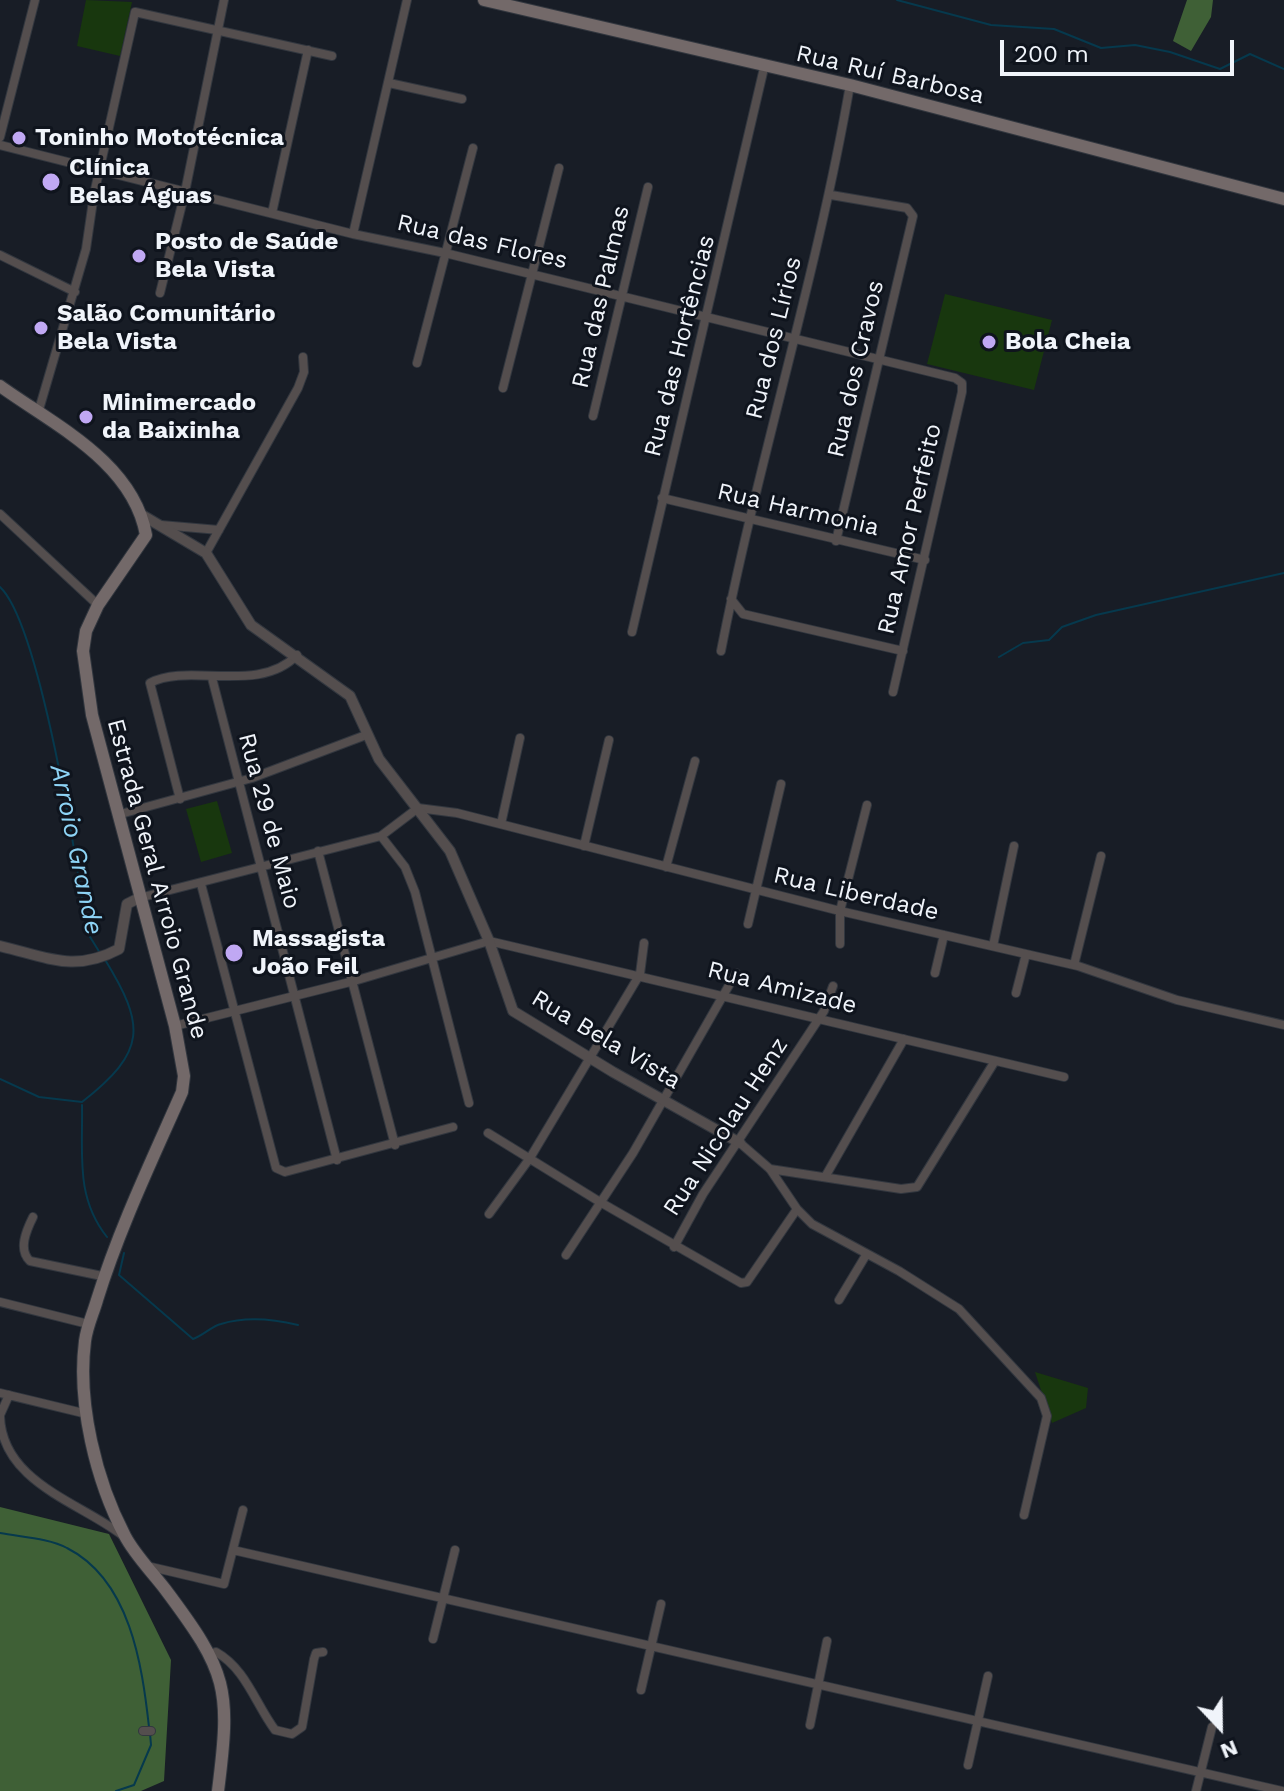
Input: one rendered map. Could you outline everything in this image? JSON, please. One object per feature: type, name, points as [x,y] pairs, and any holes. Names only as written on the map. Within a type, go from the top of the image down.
[{"type":"main road","name":"Rua Ruí Barbosa","points":[[484,0],[764,68],[850,85],[1284,199]]},
{"type":"main road","name":"Rua Bela Vista","points":[[0,386],[95,451],[142,515]]},
{"type":"main road","name":"Estrada Geral Arroio Grande","points":[[142,515],[146,535],[98,605],[86,631],[83,651],[92,715],[175,1026],[184,1076],[182,1092],[102,1276],[88,1324],[84,1377],[87,1414],[111,1507],[126,1538],[211,1654],[225,1700],[226,1739],[218,1791]]},
{"type":"street","points":[[0,137],[35,0]]},
{"type":"street","points":[[160,293],[185,192],[224,0]]},
{"type":"street","points":[[353,234],[407,0]]},
{"type":"street","points":[[37,414],[75,292],[135,12],[332,56]]},
{"type":"street","points":[[272,213],[308,50]]},
{"type":"street","name":"Rua das Hortências","points":[[632,632],[764,68]]},
{"type":"street","points":[[389,83],[462,99]]},
{"type":"street","name":"Rua dos Lírios","points":[[721,651],[748,520],[831,195],[850,85]]},
{"type":"street","name":"Rua das Flores","points":[[0,145],[353,234],[445,253],[955,378]]},
{"type":"street","points":[[417,363],[473,148]]},
{"type":"street","points":[[503,388],[535,275],[559,168]]},
{"type":"street","name":"Rua das Palmas","points":[[593,416],[648,187]]},
{"type":"street","name":"Rua dos Cravos","points":[[831,195],[907,208],[913,216],[836,541]]},
{"type":"street","points":[[0,255],[75,292]]},
{"type":"street","points":[[206,553],[298,388],[304,372],[303,357]]},
{"type":"street","name":"Rua Amor Perfeito","points":[[893,692],[962,392],[962,383],[955,378]]},
{"type":"street","name":"Rua Harmonia","points":[[662,498],[925,560]]},
{"type":"street","points":[[0,514],[98,605]]},
{"type":"street","name":"Rua Bela Vista","points":[[142,515],[206,553],[251,625],[297,655],[350,696],[379,759],[450,851],[489,941],[513,1011],[588,1058],[740,1143],[770,1169],[797,1209],[812,1224],[959,1309],[1041,1398],[1047,1416],[1024,1515]]},
{"type":"street","points":[[156,525],[219,530]]},
{"type":"street","points":[[731,599],[743,614],[903,651]]},
{"type":"street","points":[[180,799],[150,683],[279,670],[297,655]]},
{"type":"street","name":"Rua 29 de Maio","points":[[212,678],[337,1160]]},
{"type":"street","points":[[117,815],[238,783],[366,735]]},
{"type":"street","points":[[501,824],[520,738]]},
{"type":"street","points":[[584,846],[609,740]]},
{"type":"street","points":[[666,867],[695,761]]},
{"type":"street","points":[[748,924],[781,784]]},
{"type":"street","points":[[840,944],[840,911],[867,805]]},
{"type":"street","points":[[0,946],[79,965],[93,961],[119,949],[127,904],[139,898],[381,836],[418,808]]},
{"type":"street","name":"Rua Liberdade","points":[[418,808],[501,824],[840,911],[1074,965],[1177,1000],[1284,1025]]},
{"type":"street","points":[[381,836],[405,867],[434,957],[469,1103]]},
{"type":"street","points":[[993,946],[1014,846]]},
{"type":"street","points":[[318,851],[395,1145]]},
{"type":"street","points":[[1074,965],[1101,856]]},
{"type":"street","points":[[201,884],[276,1168],[285,1172],[337,1160],[453,1127]]},
{"type":"street","points":[[935,973],[944,935]]},
{"type":"street","points":[[175,1026],[354,981],[489,941]]},
{"type":"street","name":"Rua Amizade","points":[[489,941],[640,974],[1064,1077]]},
{"type":"street","points":[[489,1214],[530,1158],[640,974],[644,943]]},
{"type":"street","points":[[1016,993],[1026,954]]},
{"type":"street","points":[[566,1255],[663,1100],[736,973]]},
{"type":"street","name":"Rua Nicolau Henz","points":[[674,1247],[703,1194],[740,1143],[819,1018],[833,986]]},
{"type":"street","points":[[825,1177],[904,1039]]},
{"type":"street","points":[[770,1169],[901,1189],[917,1187],[995,1061]]},
{"type":"street","points":[[488,1133],[735,1281],[747,1282],[797,1209]]},
{"type":"street","points":[[33,1217],[23,1247],[24,1255],[30,1261],[102,1276]]},
{"type":"street","points":[[839,1300],[866,1255]]},
{"type":"street","points":[[0,1302],[88,1324]]},
{"type":"street","points":[[87,1414],[4,1394],[0,1429],[22,1470],[126,1538]]},
{"type":"street","points":[[147,1566],[224,1584],[243,1510]]},
{"type":"street","points":[[233,1550],[1282,1791]]},
{"type":"street","points":[[433,1639],[455,1550]]},
{"type":"street","points":[[641,1690],[661,1604]]},
{"type":"street","points":[[810,1725],[827,1641]]},
{"type":"street","points":[[211,1654],[216,1652],[236,1668],[275,1730],[292,1734],[302,1727],[314,1659],[316,1653],[323,1652]]},
{"type":"street","points":[[968,1765],[988,1676]]},
{"type":"street","points":[[1196,1791],[1212,1727]]},
{"type":"green space","points":[[86,0],[132,2],[120,56],[77,46]]},
{"type":"green space","points":[[1187,0],[1213,0],[1211,17],[1191,51],[1173,41]]},
{"type":"green space","name":"Bola Cheia","points":[[945,294],[1052,320],[1034,390],[927,364]]},
{"type":"green space","points":[[217,801],[232,853],[201,862],[186,809]]},
{"type":"green space","points":[[1035,1372],[1088,1388],[1086,1408],[1052,1423]]},
{"type":"green space","points":[[0,1507],[109,1534],[171,1660],[164,1781],[141,1791],[0,1791]]},
{"type":"waterway","points":[[897,0],[991,25],[1054,29],[1101,48],[1135,45],[1170,52],[1220,69],[1250,54],[1284,69]]},
{"type":"waterway","points":[[999,657],[1023,643],[1049,640],[1062,627],[1096,615],[1284,573]]},
{"type":"waterway","name":"Arroio Grande","points":[[0,587],[15,610],[43,696],[66,805],[87,932],[100,953]]},
{"type":"waterway","name":"Arroio Grande","points":[[0,1079],[39,1097],[82,1102],[119,1068],[129,1052],[133,1020],[118,982],[104,958]]},
{"type":"waterway","points":[[82,1105],[85,1190],[97,1222],[107,1237]]},
{"type":"waterway","points":[[124,1253],[119,1275],[193,1339],[218,1325],[240,1320],[270,1320],[298,1325]]},
{"type":"waterway","name":"Arroio Grande","points":[[0,1533],[43,1540],[67,1548],[88,1562],[105,1581],[119,1602],[137,1651],[149,1727]]},
{"type":"waterway","name":"Arroio Grande","points":[[116,1791],[134,1785],[151,1745],[150,1733]]},
{"type":"place","name":"Toninho Mototécnica","points":[[19,138]]},
{"type":"place","name":"Clínica Belas Águas","points":[[51,182]]},
{"type":"place","name":"Posto de Saúde Bela Vista","points":[[139,256]]},
{"type":"place","name":"Salão Comunitário Bela Vista","points":[[41,328]]},
{"type":"place","name":"Bola Cheia","points":[[989,342]]},
{"type":"place","name":"Minimercado da Baixinha","points":[[86,417]]},
{"type":"place","name":"Massagista João Feil","points":[[234,953]]}]
